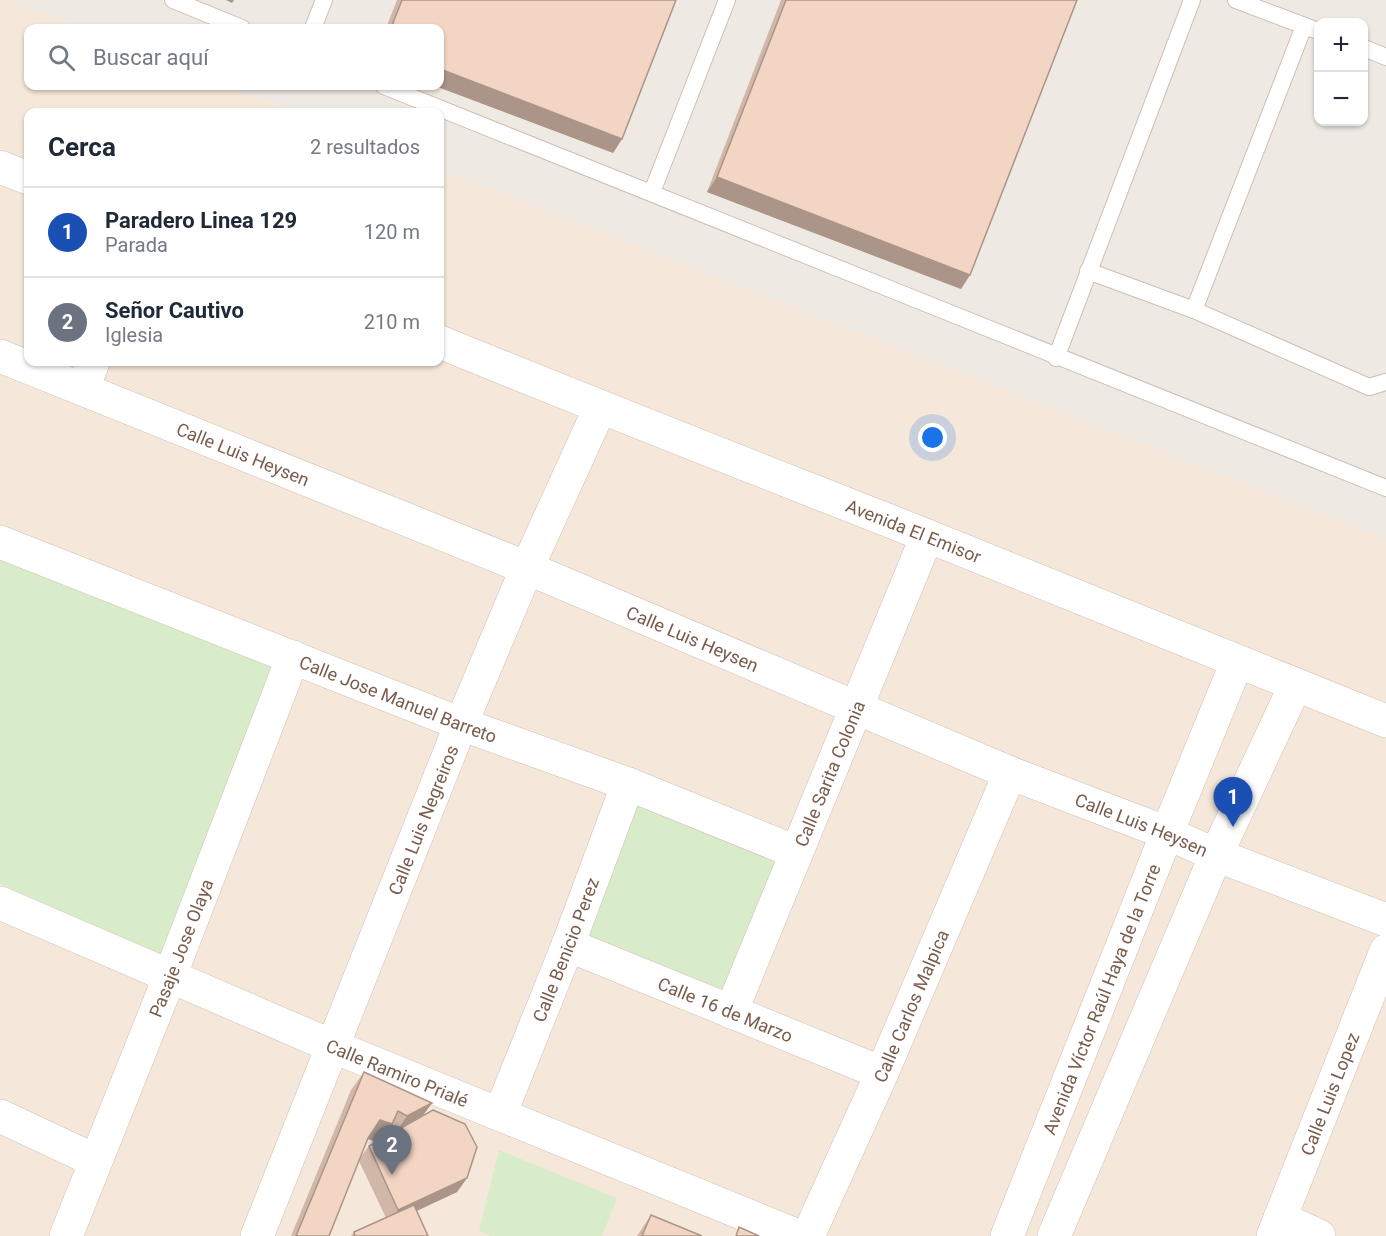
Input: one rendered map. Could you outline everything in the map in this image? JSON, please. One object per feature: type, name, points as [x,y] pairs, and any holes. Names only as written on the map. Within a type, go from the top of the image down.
[{"type":"street","points":[[0,167],[24,176]]},
{"type":"street","name":"Avenida El Emisor","points":[[444,344],[1386,722]]},
{"type":"street","name":"Calle Luis Heysen","points":[[0,356],[24,361]]},
{"type":"street","name":"Calle Luis Heysen","points":[[46,366],[88,375],[527,568],[1010,773],[1386,920]]},
{"type":"street","name":"Calle Luis Negreiros","points":[[257,1236],[461,724],[527,568],[600,408]]},
{"type":"street","name":"Calle Sarita Colonia","points":[[731,1012],[927,536]]},
{"type":"street","name":"Calle Jose Manuel Barreto","points":[[0,542],[461,724],[628,783],[796,852]]},
{"type":"street","name":"Pasaje Jose Olaya","points":[[66,1236],[170,976],[293,657]]},
{"type":"street","name":"Avenida Víctor Raúl Haya de la Torre","points":[[1007,1236],[1237,662]]},
{"type":"street","points":[[1054,1236],[1216,855],[1295,686]]},
{"type":"street","name":"Calle Carlos Malpica","points":[[808,1236],[882,1073],[1010,773]]},
{"type":"street","name":"Calle Benicio Perez","points":[[500,1114],[568,945],[628,783]]},
{"type":"street","name":"Calle Ramiro Prialé","points":[[0,903],[332,1046],[798,1236]]},
{"type":"street","name":"Calle 16 de Marzo","points":[[568,945],[882,1073]]},
{"type":"street","name":"Calle Luis Lopez","points":[[1276,1227],[1386,951]]},
{"type":"street","points":[[0,1116],[96,1161]]},
{"type":"street","points":[[1276,1227],[1319,1236]]},
{"type":"lane","points":[[172,0],[233,24]]},
{"type":"lane","points":[[315,24],[324,0]]},
{"type":"lane","points":[[652,192],[727,0]]},
{"type":"lane","points":[[1056,358],[1192,0]]},
{"type":"lane","points":[[1194,310],[1311,29],[1236,0]]},
{"type":"lane","points":[[1368,50],[1386,57]]},
{"type":"lane","points":[[394,90],[440,108]]},
{"type":"lane","points":[[444,110],[652,192],[1056,358],[1386,488]]},
{"type":"lane","points":[[1088,271],[1194,310],[1369,387],[1386,382]]},
{"type":"shaded area","points":[[0,0],[8,0],[71,24],[24,24],[24,90],[238,90],[285,108],[24,108],[24,366],[444,366],[444,171],[1386,539],[1386,1236],[0,1236]]},
{"type":"shaded area","points":[[8,0],[1386,0],[1386,539],[444,171],[444,108],[285,108],[238,90],[444,90],[444,24],[71,24]]},
{"type":"green space","points":[[0,545],[287,659],[167,960],[0,884]]},
{"type":"green space","points":[[634,792],[779,852],[725,990],[580,934]]},
{"type":"green space","points":[[499,1150],[617,1198],[602,1236],[490,1236],[479,1231]]},
{"type":"building","points":[[402,0],[676,0],[622,139],[444,71],[444,24],[393,24]]},
{"type":"building","points":[[786,0],[1077,0],[970,275],[717,177]]},
{"type":"building","points":[[364,1072],[432,1103],[407,1116],[398,1111],[392,1124],[380,1120],[368,1138],[329,1236],[296,1236]]},
{"type":"building","points":[[433,1110],[465,1124],[477,1147],[467,1178],[398,1210],[369,1146]]},
{"type":"building","points":[[414,1205],[428,1236],[355,1236],[354,1232]]},
{"type":"building","points":[[651,1215],[702,1236],[642,1236]]},
{"type":"building","points":[[739,1227],[759,1236],[736,1236]]},
{"type":"place","name":"Paradero Linea 129","points":[[1233,827]]},
{"type":"place","name":"Señor Cautivo","points":[[392,1175]]}]
